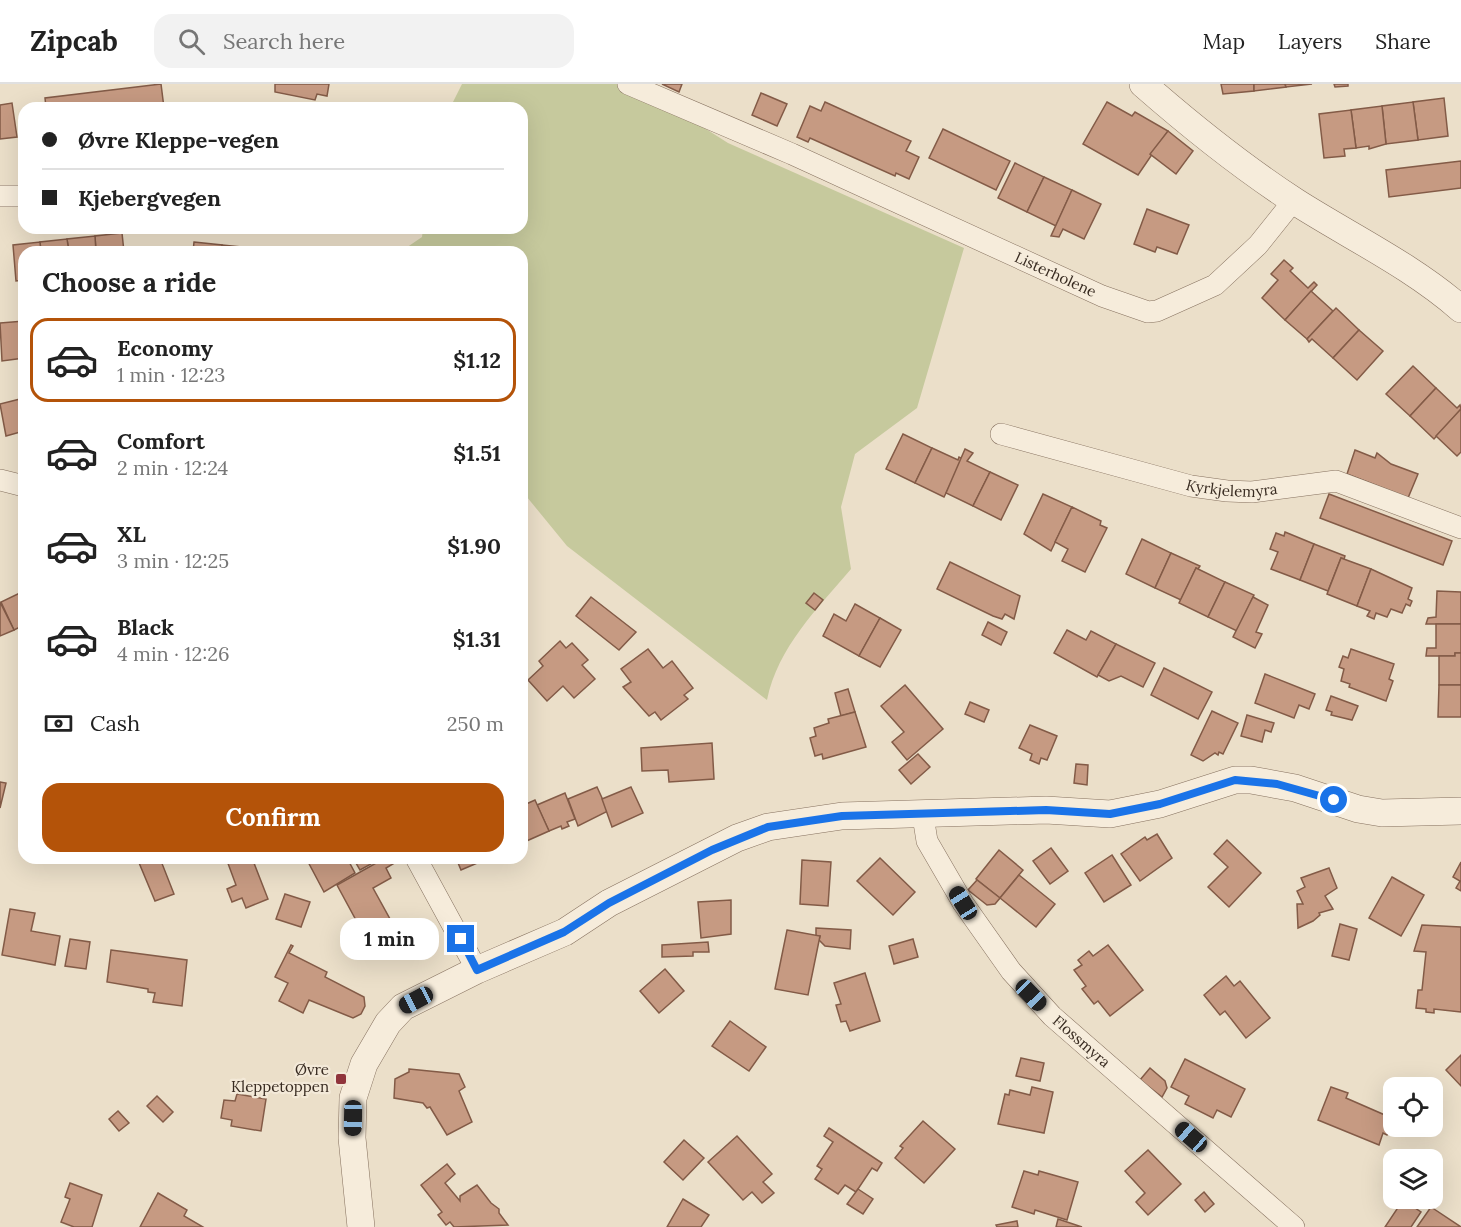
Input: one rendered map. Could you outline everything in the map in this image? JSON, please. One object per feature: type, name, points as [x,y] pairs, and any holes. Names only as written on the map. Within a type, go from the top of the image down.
[{"type":"street","name":"Listerholene","points":[[628,84],[792,154],[1051,274],[1102,296],[1148,312],[1170,308],[1215,285],[1258,245],[1294,200]]},
{"type":"street","points":[[1143,84],[1246,167],[1294,200],[1424,279],[1461,309]]},
{"type":"street","points":[[0,196],[18,196]]},
{"type":"street","name":"Kyrkjelemyra","points":[[1001,434],[1180,483],[1227,491],[1252,492],[1336,481],[1461,528]]},
{"type":"street","points":[[0,480],[18,484]]},
{"type":"street","points":[[361,1227],[352,1128],[353,1098],[364,1064],[388,1023],[403,1007],[477,970],[564,932],[609,903],[712,850],[768,827],[842,816],[923,816],[1046,810],[1110,814],[1160,804],[1235,780],[1251,780],[1295,788],[1358,808],[1382,813],[1461,811]]},
{"type":"street","name":"Flossmyra","points":[[923,816],[927,841],[935,858],[963,903],[1031,995],[1052,1016],[1294,1227]]},
{"type":"street","points":[[419,864],[477,970]]},
{"type":"green space","points":[[462,84],[635,84],[728,143],[964,248],[917,408],[855,454],[841,507],[851,569],[812,614],[789,646],[772,681],[767,700],[567,546],[528,498],[528,246],[409,246],[422,237],[422,234],[528,234],[528,102],[453,102]]},
{"type":"building","points":[[161,84],[163,102],[45,102],[45,98]]},
{"type":"building","points":[[275,84],[329,84],[327,96],[317,94],[315,100],[275,92]]},
{"type":"building","points":[[662,84],[682,84],[679,92]]},
{"type":"building","points":[[1221,84],[1254,84],[1254,91],[1223,94]]},
{"type":"building","points":[[1254,84],[1285,84],[1286,87],[1254,91]]},
{"type":"building","points":[[1285,84],[1312,84],[1286,87]]},
{"type":"building","points":[[1334,84],[1348,84],[1348,86],[1335,87]]},
{"type":"building","points":[[761,93],[787,104],[777,126],[752,115]]},
{"type":"building","points":[[1444,98],[1448,136],[1418,140],[1413,102]]},
{"type":"building","points":[[825,102],[911,141],[906,151],[919,157],[909,179],[896,173],[895,176],[810,138],[808,142],[797,137],[810,106],[821,111]]},
{"type":"building","points":[[1107,102],[1132,116],[1135,112],[1168,131],[1138,175],[1083,144]]},
{"type":"building","points":[[1413,102],[1418,140],[1386,144],[1382,106]]},
{"type":"building","points":[[12,103],[17,137],[0,139],[0,105]]},
{"type":"building","points":[[1382,106],[1386,144],[1369,149],[1369,146],[1356,148],[1351,110]]},
{"type":"building","points":[[1351,110],[1356,148],[1344,149],[1345,156],[1324,158],[1319,114]]},
{"type":"building","points":[[943,129],[1010,161],[996,190],[929,158]]},
{"type":"building","points":[[1168,131],[1193,151],[1176,174],[1150,154]]},
{"type":"building","points":[[1461,161],[1461,188],[1389,197],[1386,170]]},
{"type":"building","points":[[1015,163],[1044,177],[1027,212],[998,198]]},
{"type":"building","points":[[1044,177],[1072,190],[1056,226],[1027,212]]},
{"type":"building","points":[[1072,190],[1101,204],[1084,239],[1063,229],[1059,237],[1051,236]]},
{"type":"building","points":[[1147,209],[1189,225],[1177,254],[1157,247],[1155,252],[1134,244]]},
{"type":"building","points":[[122,234],[123,246],[96,246],[95,236]]},
{"type":"building","points":[[95,236],[96,246],[68,246],[67,239]]},
{"type":"building","points":[[67,239],[68,246],[40,246],[40,242]]},
{"type":"building","points":[[40,242],[40,246],[18,246],[18,281],[16,281],[13,245]]},
{"type":"building","points":[[194,242],[222,245],[222,246],[194,246]]},
{"type":"building","points":[[1284,260],[1293,268],[1290,271],[1308,288],[1314,282],[1317,285],[1285,320],[1262,298],[1278,280],[1271,274]]},
{"type":"building","points":[[1311,291],[1333,311],[1307,339],[1285,320]]},
{"type":"building","points":[[1336,308],[1359,330],[1333,358],[1312,339],[1309,342],[1307,339]]},
{"type":"building","points":[[18,322],[18,359],[2,361],[0,323]]},
{"type":"building","points":[[1359,330],[1383,351],[1357,380],[1333,358]]},
{"type":"building","points":[[1413,366],[1436,388],[1410,416],[1386,394]]},
{"type":"building","points":[[1436,388],[1457,408],[1460,405],[1461,409],[1434,439],[1410,416]]},
{"type":"building","points":[[18,400],[18,433],[6,436],[0,404]]},
{"type":"building","points":[[1461,409],[1461,452],[1457,456],[1436,436]]},
{"type":"building","points":[[903,434],[932,448],[915,483],[886,469]]},
{"type":"building","points":[[932,448],[958,460],[959,457],[963,459],[944,497],[915,483]]},
{"type":"building","points":[[965,449],[973,453],[967,461],[990,472],[973,506],[946,493]]},
{"type":"building","points":[[1355,450],[1375,458],[1377,453],[1391,464],[1418,474],[1408,498],[1347,474]]},
{"type":"building","points":[[990,472],[1018,485],[1001,520],[973,506]]},
{"type":"building","points":[[1043,494],[1072,507],[1051,551],[1024,534]]},
{"type":"building","points":[[1329,494],[1452,541],[1443,565],[1320,518]]},
{"type":"building","points":[[1072,507],[1101,521],[1100,525],[1107,528],[1085,572],[1062,561],[1068,549],[1055,542]]},
{"type":"building","points":[[1285,532],[1314,544],[1300,580],[1271,569],[1278,552],[1270,549],[1276,533],[1284,536]]},
{"type":"building","points":[[1142,539],[1171,553],[1155,588],[1126,574]]},
{"type":"building","points":[[1314,544],[1345,556],[1344,559],[1341,558],[1328,591],[1300,580]]},
{"type":"building","points":[[1171,553],[1200,566],[1196,568],[1181,600],[1155,588]]},
{"type":"building","points":[[1341,558],[1371,569],[1357,606],[1327,594]]},
{"type":"building","points":[[950,562],[1020,596],[1014,619],[1005,614],[1002,619],[993,616],[937,589]]},
{"type":"building","points":[[1196,568],[1225,582],[1208,617],[1179,603]]},
{"type":"building","points":[[1371,569],[1412,588],[1408,599],[1412,601],[1410,606],[1406,604],[1402,613],[1391,609],[1387,617],[1376,613],[1374,619],[1367,616],[1370,611],[1357,606]]},
{"type":"building","points":[[1225,582],[1254,595],[1237,631],[1208,617]]},
{"type":"building","points":[[1437,591],[1461,592],[1461,624],[1426,624],[1428,618],[1436,617]]},
{"type":"building","points":[[814,593],[823,600],[815,610],[806,603]]},
{"type":"building","points":[[18,594],[18,628],[14,630],[1,602]]},
{"type":"building","points":[[591,597],[636,632],[619,650],[576,616]]},
{"type":"building","points":[[1253,597],[1268,605],[1256,632],[1262,634],[1255,648],[1233,637]]},
{"type":"building","points":[[0,602],[14,630],[0,636]]},
{"type":"building","points":[[855,604],[880,618],[859,656],[823,636],[834,614],[846,621]]},
{"type":"building","points":[[880,618],[901,630],[880,667],[859,656]]},
{"type":"building","points":[[988,622],[1007,632],[1001,645],[982,635]]},
{"type":"building","points":[[1436,624],[1461,624],[1461,653],[1455,653],[1455,656],[1426,656],[1427,648],[1436,648]]},
{"type":"building","points":[[1067,630],[1086,640],[1091,631],[1116,644],[1097,677],[1054,653]]},
{"type":"building","points":[[560,641],[566,648],[572,643],[588,660],[582,665],[595,679],[574,698],[563,686],[547,701],[528,680],[543,666],[539,661]]},
{"type":"building","points":[[1116,644],[1155,663],[1143,687],[1121,676],[1109,681],[1098,675]]},
{"type":"building","points":[[648,649],[663,668],[672,661],[693,688],[684,695],[688,699],[661,720],[655,712],[649,716],[623,687],[631,682],[621,669]]},
{"type":"building","points":[[1351,649],[1394,664],[1389,679],[1393,681],[1386,701],[1349,687],[1350,684],[1341,681],[1344,669],[1339,667],[1343,656],[1348,658]]},
{"type":"building","points":[[1455,653],[1461,653],[1461,685],[1439,685],[1439,656],[1455,656]]},
{"type":"building","points":[[1164,668],[1212,692],[1198,719],[1151,695]]},
{"type":"building","points":[[1265,674],[1315,694],[1309,709],[1299,705],[1294,718],[1255,703]]},
{"type":"building","points":[[905,685],[943,729],[907,760],[892,742],[904,732],[881,706]]},
{"type":"building","points":[[1439,685],[1461,685],[1461,717],[1438,717]]},
{"type":"building","points":[[848,689],[855,712],[841,716],[835,693]]},
{"type":"building","points":[[1331,696],[1358,706],[1352,720],[1331,715],[1332,712],[1326,710]]},
{"type":"building","points":[[970,702],[989,710],[984,722],[965,714]]},
{"type":"building","points":[[1212,711],[1238,723],[1223,754],[1215,753],[1203,761],[1191,755]]},
{"type":"building","points":[[855,712],[866,747],[823,759],[822,754],[815,756],[810,738],[816,736],[814,728],[829,723],[828,719]]},
{"type":"building","points":[[1247,715],[1274,723],[1271,732],[1265,730],[1262,742],[1241,736]]},
{"type":"building","points":[[1030,725],[1057,736],[1047,760],[1041,758],[1039,764],[1030,760],[1032,754],[1019,748]]},
{"type":"building","points":[[712,743],[714,779],[669,782],[668,770],[642,771],[641,748]]},
{"type":"building","points":[[918,754],[930,767],[911,784],[899,770]]},
{"type":"building","points":[[1076,764],[1088,765],[1087,785],[1074,783]]},
{"type":"building","points":[[0,782],[6,783],[0,808]]},
{"type":"building","points":[[597,787],[608,811],[578,826],[568,799]]},
{"type":"building","points":[[631,787],[643,813],[612,827],[602,799]]},
{"type":"building","points":[[565,793],[575,819],[567,822],[569,826],[562,829],[561,826],[549,831],[537,805]]},
{"type":"building","points":[[535,800],[549,831],[528,840],[528,803]]},
{"type":"building","points":[[1157,834],[1172,858],[1140,881],[1121,854],[1145,837],[1147,840]]},
{"type":"building","points":[[1227,840],[1261,873],[1229,907],[1208,887],[1228,867],[1214,854]]},
{"type":"building","points":[[1051,848],[1068,871],[1050,884],[1033,861]]},
{"type":"building","points":[[999,850],[1023,870],[1000,898],[976,879]]},
{"type":"building","points":[[1112,855],[1131,885],[1104,902],[1085,873]]},
{"type":"building","points":[[880,858],[915,892],[893,915],[857,881]]},
{"type":"building","points":[[802,860],[831,862],[828,906],[800,904]]},
{"type":"building","points":[[1461,862],[1461,891],[1456,888],[1460,881],[1453,877]]},
{"type":"building","points":[[140,864],[162,864],[174,894],[155,901]]},
{"type":"building","points":[[228,864],[254,864],[268,899],[246,908],[242,898],[232,902],[227,889],[236,885]]},
{"type":"building","points":[[309,864],[350,864],[355,873],[324,892]]},
{"type":"building","points":[[357,864],[371,864],[360,870]]},
{"type":"building","points":[[374,864],[393,864],[386,868],[391,878],[373,888],[390,919],[363,933],[337,885]]},
{"type":"building","points":[[458,864],[475,864],[461,870]]},
{"type":"building","points":[[1329,868],[1337,888],[1325,896],[1333,909],[1319,913],[1320,915],[1313,921],[1298,928],[1297,904],[1303,904],[1297,891],[1305,887],[1301,878]]},
{"type":"building","points":[[1019,875],[1055,904],[1036,927],[1000,898]]},
{"type":"building","points":[[1392,877],[1424,895],[1401,936],[1369,918]]},
{"type":"building","points":[[977,880],[1000,898],[995,904],[987,905],[968,890]]},
{"type":"building","points":[[285,894],[310,902],[301,927],[276,919]]},
{"type":"building","points":[[731,900],[731,934],[701,938],[698,902]]},
{"type":"building","points":[[10,909],[35,913],[31,931],[60,936],[55,965],[2,955]]},
{"type":"building","points":[[1340,924],[1357,929],[1349,960],[1332,956]]},
{"type":"building","points":[[1422,925],[1461,927],[1461,1012],[1434,1009],[1434,1013],[1416,1008],[1418,990],[1422,990],[1426,952],[1414,951]]},
{"type":"building","points":[[816,928],[851,930],[850,949],[825,946],[819,940],[820,936],[816,936]]},
{"type":"building","points":[[787,930],[820,936],[808,995],[775,989]]},
{"type":"building","points":[[70,939],[90,942],[86,969],[65,966]]},
{"type":"building","points":[[913,939],[918,957],[894,964],[889,946]]},
{"type":"building","points":[[708,942],[709,952],[693,952],[693,956],[662,957],[662,945]]},
{"type":"building","points":[[291,945],[293,946],[289,953],[327,972],[325,977],[364,997],[365,1006],[361,1014],[353,1018],[309,1000],[303,1013],[279,1001],[288,983],[275,977]]},
{"type":"building","points":[[1108,945],[1143,990],[1110,1016],[1098,1001],[1094,1004],[1082,989],[1086,986],[1074,970],[1082,965],[1078,960],[1089,951],[1093,956]]},
{"type":"building","points":[[111,950],[187,960],[182,1006],[153,1002],[155,993],[148,992],[148,989],[107,982]]},
{"type":"building","points":[[665,969],[684,991],[659,1013],[640,991]]},
{"type":"building","points":[[865,973],[880,1021],[850,1031],[846,1021],[841,1022],[836,1005],[841,1004],[834,983]]},
{"type":"building","points":[[1226,976],[1234,986],[1240,981],[1270,1018],[1246,1038],[1225,1011],[1220,1015],[1204,995]]},
{"type":"building","points":[[730,1021],[766,1047],[749,1071],[712,1046]]},
{"type":"building","points":[[1461,1055],[1461,1086],[1446,1070]]},
{"type":"building","points":[[1021,1058],[1044,1063],[1040,1081],[1016,1076]]},
{"type":"building","points":[[1185,1059],[1245,1089],[1231,1117],[1217,1110],[1213,1118],[1185,1104],[1189,1096],[1171,1087]]},
{"type":"building","points":[[1150,1068],[1165,1081],[1167,1088],[1162,1097],[1140,1080]]},
{"type":"building","points":[[409,1069],[459,1074],[465,1087],[459,1091],[472,1122],[447,1135],[430,1107],[427,1108],[423,1103],[394,1098],[395,1079],[409,1072]]},
{"type":"building","points":[[1032,1087],[1053,1092],[1044,1133],[998,1124],[1005,1094],[1009,1095],[1010,1090],[1030,1095]]},
{"type":"building","points":[[1331,1087],[1348,1093],[1346,1098],[1383,1114],[1383,1133],[1379,1145],[1318,1120]]},
{"type":"building","points":[[237,1094],[266,1099],[261,1131],[231,1126],[232,1120],[221,1118],[224,1100],[235,1101]]},
{"type":"building","points":[[157,1096],[173,1112],[163,1122],[147,1106]]},
{"type":"building","points":[[118,1111],[129,1123],[119,1131],[109,1119]]},
{"type":"building","points":[[923,1121],[955,1149],[924,1183],[895,1158],[903,1148],[900,1146]]},
{"type":"building","points":[[829,1128],[882,1163],[877,1171],[872,1168],[856,1192],[845,1185],[838,1194],[815,1179],[822,1169],[817,1166],[833,1142],[824,1136]]},
{"type":"building","points":[[737,1136],[772,1174],[763,1182],[774,1193],[762,1203],[752,1192],[743,1200],[708,1162]]},
{"type":"building","points":[[684,1140],[704,1158],[683,1180],[664,1162]]},
{"type":"building","points":[[1148,1150],[1181,1184],[1148,1215],[1136,1202],[1145,1193],[1125,1171]]},
{"type":"building","points":[[447,1164],[455,1174],[445,1183],[460,1201],[460,1196],[477,1185],[491,1203],[499,1209],[499,1213],[508,1225],[454,1227],[450,1222],[446,1225],[438,1215],[442,1212],[421,1185]]},
{"type":"building","points":[[1024,1171],[1038,1175],[1039,1171],[1078,1182],[1067,1220],[1035,1210],[1034,1214],[1012,1207]]},
{"type":"building","points":[[70,1183],[102,1195],[92,1227],[74,1227],[61,1222],[70,1199],[65,1197]]},
{"type":"building","points":[[858,1189],[873,1199],[863,1214],[847,1204]]},
{"type":"building","points":[[1204,1192],[1214,1204],[1205,1212],[1195,1200]]},
{"type":"building","points":[[158,1193],[187,1210],[184,1216],[203,1227],[140,1227]]},
{"type":"building","points":[[683,1199],[709,1215],[701,1227],[667,1227]]},
{"type":"building","points":[[1397,1209],[1416,1209],[1421,1212],[1411,1227],[1385,1227]]},
{"type":"building","points":[[1430,1209],[1434,1209],[1461,1227],[1417,1227]]},
{"type":"building","points":[[1058,1219],[1082,1227],[1056,1227]]},
{"type":"building","points":[[1017,1221],[1018,1227],[997,1227],[996,1225]]},
{"type":"place","name":"Øvre Kleppetoppen","points":[[341,1079]]},
{"type":"route","points":[[461,939],[477,970],[564,932],[609,903],[737,838],[768,827],[805,820],[842,816],[923,816],[1046,810],[1110,814],[1160,804],[1235,780],[1277,784],[1334,800]]}]
